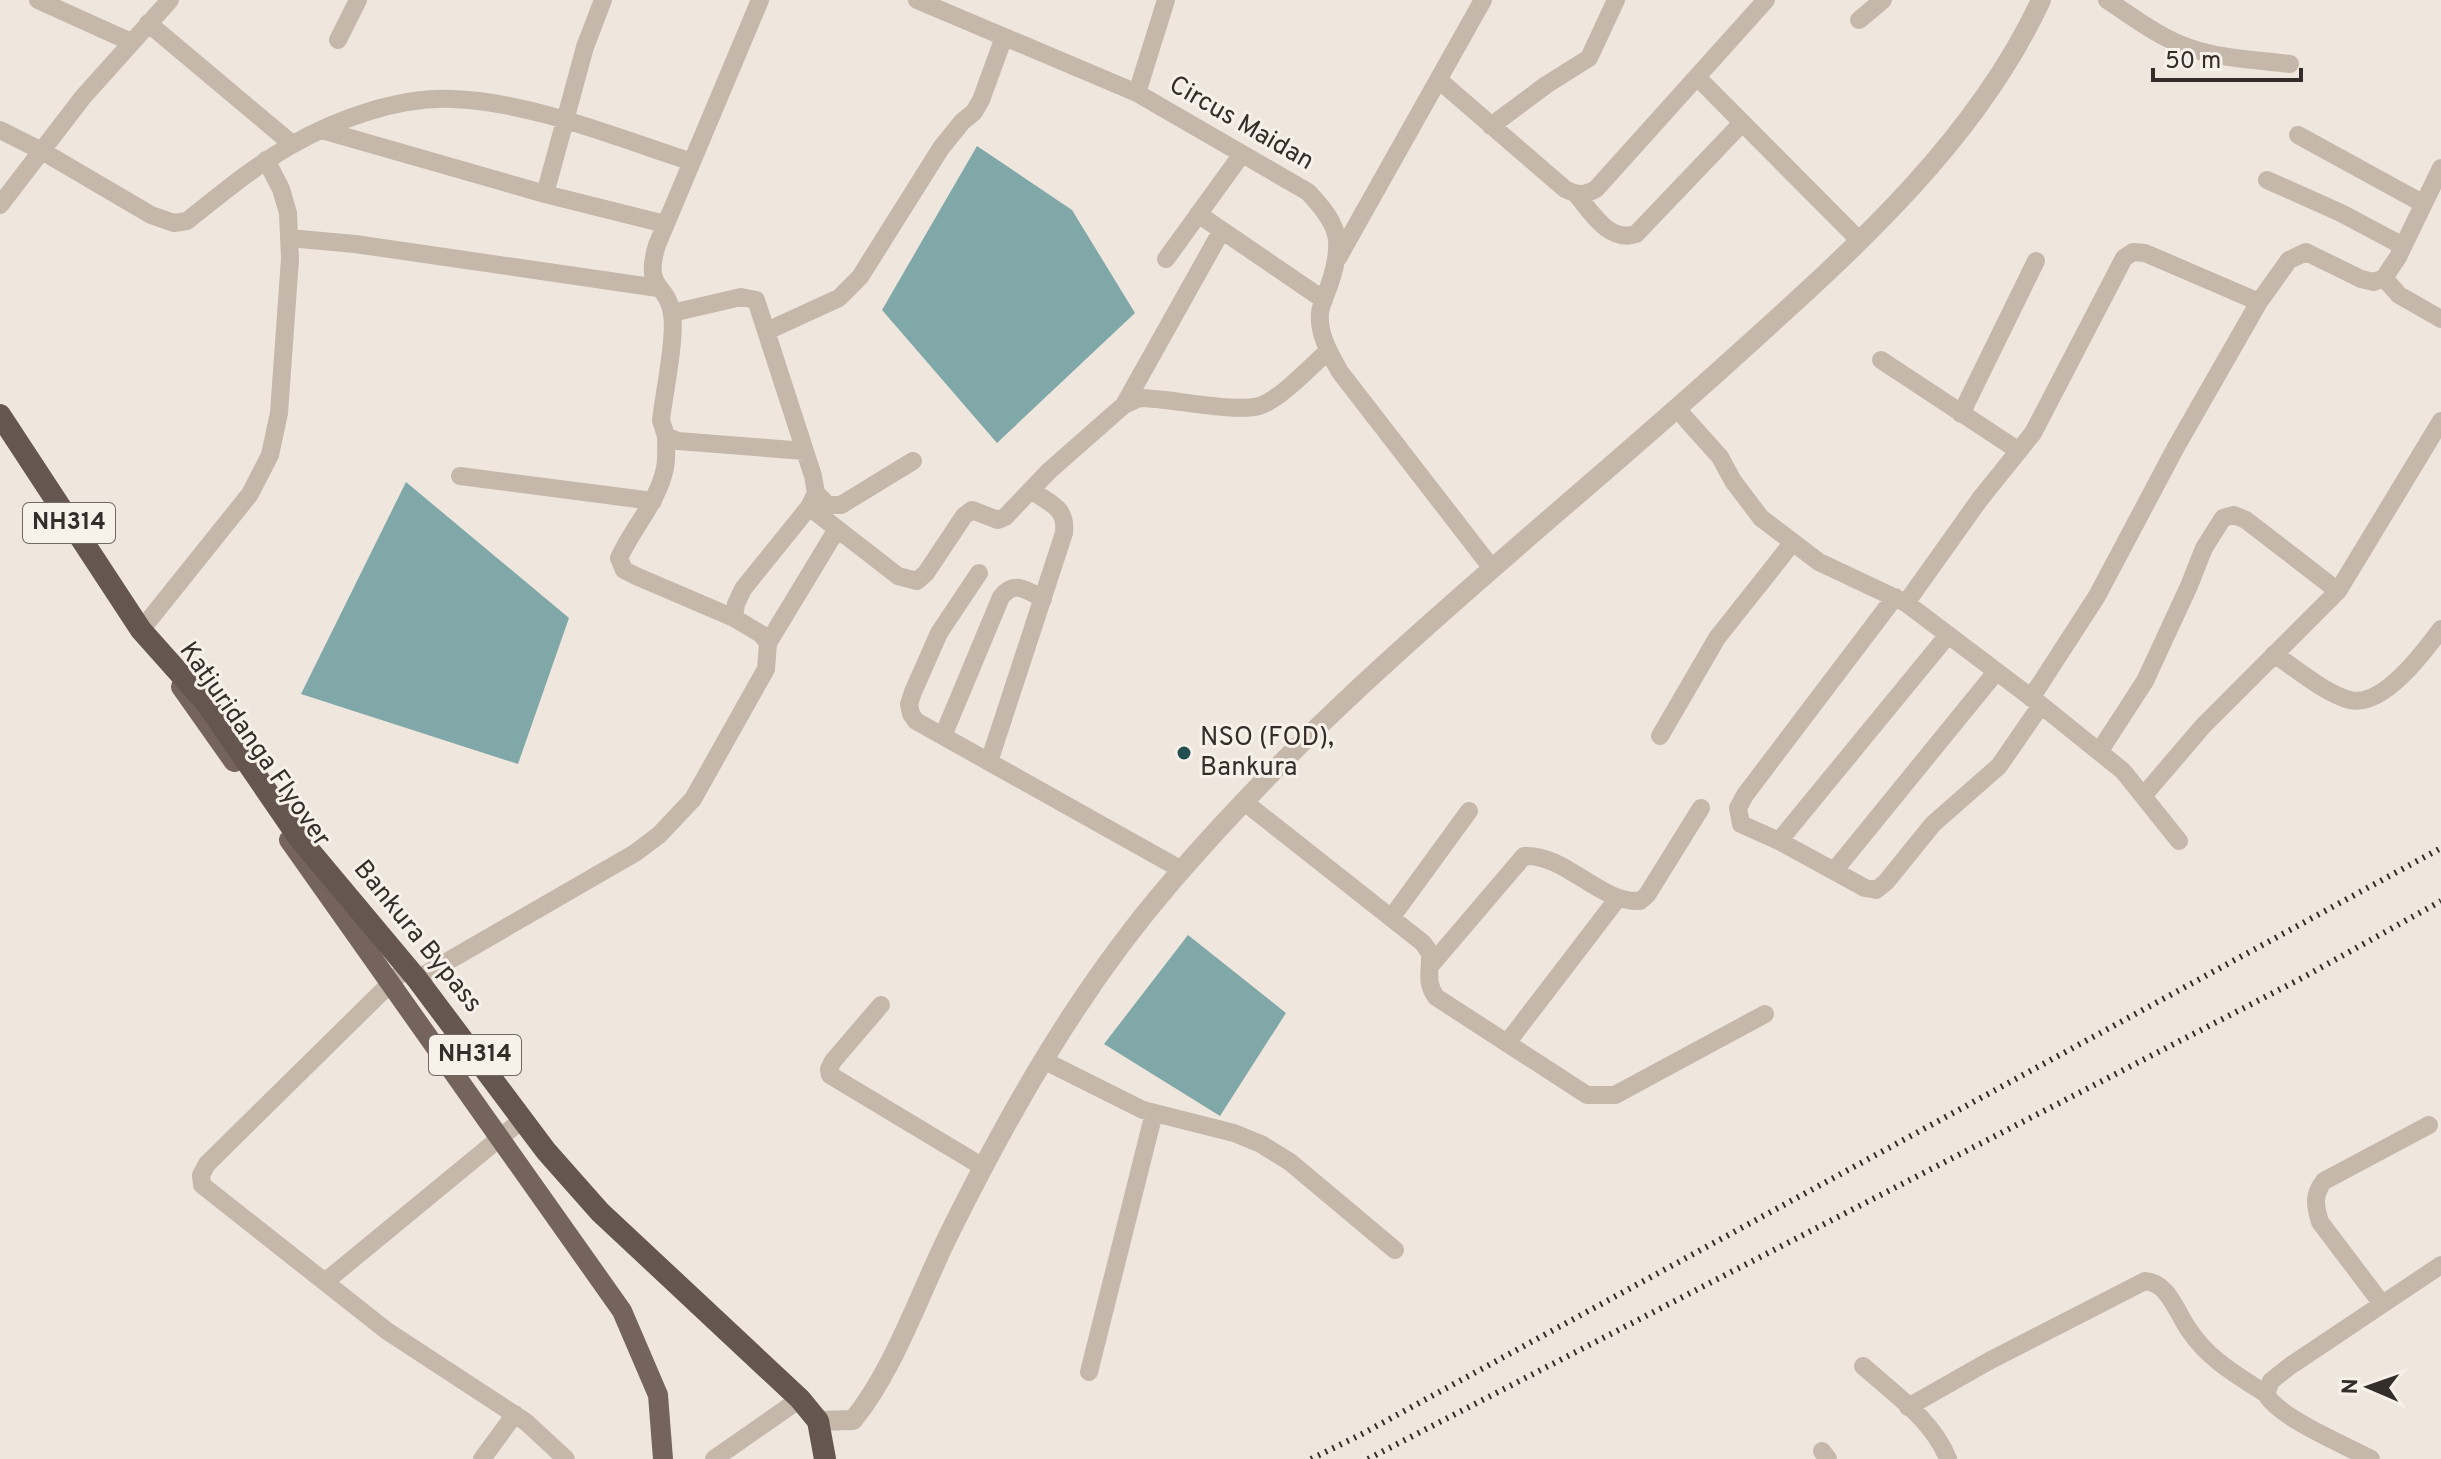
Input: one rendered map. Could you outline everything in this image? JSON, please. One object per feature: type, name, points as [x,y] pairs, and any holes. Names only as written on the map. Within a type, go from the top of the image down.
[{"type":"highway","name":"Bankura Bypass","points":[[0,415],[141,630],[207,704],[299,838],[412,973],[523,1119],[600,1212],[800,1399],[818,1421],[825,1459]]},
{"type":"main road","name":"Katjuridanga Flyover","points":[[141,630],[622,1311],[658,1395],[663,1459]]},
{"type":"street","points":[[38,0],[131,42]]},
{"type":"street","points":[[0,205],[83,97],[170,0]]},
{"type":"street","points":[[338,40],[358,0]]},
{"type":"street","points":[[545,194],[585,47],[603,0]]},
{"type":"street","points":[[760,0],[665,224],[651,265],[653,281],[672,313],[661,420],[666,436],[665,465],[653,501],[619,558],[624,570],[734,618],[761,634],[768,643]]},
{"type":"street","name":"Circus Maidan","points":[[917,0],[1137,93],[1308,192],[1326,211],[1337,236],[1338,258]]},
{"type":"street","points":[[1137,93],[1166,0]]},
{"type":"street","points":[[1483,0],[1338,258],[1320,312],[1322,333],[1340,372],[1491,567]]},
{"type":"street","points":[[1491,126],[1589,58],[1616,0]]},
{"type":"street","points":[[1440,81],[1565,189],[1586,195],[1596,189],[1766,0]]},
{"type":"street","points":[[1859,20],[1883,0]]},
{"type":"street","points":[[818,1421],[853,1420],[875,1394],[933,1265],[1043,1060],[1109,960],[1182,870],[1243,801],[1361,685],[1491,567],[1677,409],[1859,240],[1948,144],[1988,94],[2024,37],[2041,0]]},
{"type":"street","points":[[2107,0],[2188,47],[2213,54],[2290,64]]},
{"type":"street","points":[[148,23],[292,144]]},
{"type":"street","points":[[767,331],[839,298],[860,277],[941,148],[974,112],[1004,37]]},
{"type":"street","points":[[1697,77],[1859,240]]},
{"type":"street","points":[[0,130],[151,215],[174,223],[187,221],[266,160],[322,130],[363,113],[448,98],[514,108],[692,162]]},
{"type":"street","points":[[1576,194],[1613,234],[1624,238],[1636,234],[1742,123]]},
{"type":"street","points":[[322,130],[545,194],[665,224]]},
{"type":"street","points":[[2298,135],[2422,203]]},
{"type":"street","points":[[1166,259],[1242,154]]},
{"type":"street","points":[[141,630],[250,494],[270,455],[279,413],[289,238],[288,213],[281,189],[266,160]]},
{"type":"street","points":[[2259,302],[2145,253],[2133,252],[2124,258],[2033,433],[1738,808],[1741,824],[1865,888],[1876,890],[1886,882],[1933,824],[1999,766],[2259,302],[2289,260],[2306,252],[2361,279],[2374,282],[2384,278],[2441,168]]},
{"type":"street","points":[[2267,180],[2341,213],[2403,246]]},
{"type":"street","points":[[1198,214],[1324,300]]},
{"type":"street","points":[[1124,405],[1222,230]]},
{"type":"street","points":[[289,238],[355,244],[658,288]]},
{"type":"street","points":[[1961,414],[2036,261]]},
{"type":"street","points":[[2384,278],[2399,295],[2441,319]]},
{"type":"street","points":[[672,313],[750,297],[756,300],[805,451],[813,500],[837,529],[898,576],[917,581],[926,573],[964,516],[972,510],[998,520],[1005,517],[1049,471],[1124,405],[1139,398],[1159,398],[1242,408],[1260,406],[1275,397],[1328,351]]},
{"type":"street","points":[[1881,360],[2019,451]]},
{"type":"street","points":[[1677,409],[1720,457],[1733,481],[1761,518],[1819,562],[1900,600],[2036,701],[2123,771],[2179,841]]},
{"type":"street","points":[[2144,795],[2203,726],[2338,591],[2441,421]]},
{"type":"street","points":[[666,436],[696,444],[805,451]]},
{"type":"street","points":[[813,500],[841,505],[913,461]]},
{"type":"street","points":[[460,476],[653,501]]},
{"type":"street","points":[[989,762],[1064,533],[1062,512],[1031,490]]},
{"type":"street","points":[[734,618],[743,589],[813,500]]},
{"type":"street","points":[[2099,752],[2145,681],[2204,548],[2223,518],[2234,515],[2246,520],[2338,591]]},
{"type":"street","points":[[566,1459],[515,1414],[387,1331],[210,1193],[202,1185],[201,1175],[207,1164],[412,973],[635,853],[659,835],[693,799],[706,777],[766,669],[768,643],[837,529]]},
{"type":"street","points":[[1660,736],[1717,638],[1793,542]]},
{"type":"street","points":[[979,573],[939,633],[909,704],[911,714],[916,721],[1182,870]]},
{"type":"street","points":[[943,736],[1001,597],[1007,589],[1016,587],[1043,599]]},
{"type":"street","points":[[2274,654],[2334,693],[2359,700],[2373,697],[2399,678],[2441,629]]},
{"type":"street","points":[[1779,841],[1948,635]]},
{"type":"street","points":[[1834,871],[1996,672]]},
{"type":"street","points":[[1243,801],[1423,943],[1430,953],[1429,988],[1436,997],[1587,1095],[1615,1095],[1765,1014]]},
{"type":"street","points":[[1431,965],[1524,856],[1532,855],[1564,868],[1618,898],[1640,901],[1647,895],[1701,808]]},
{"type":"street","points":[[1391,918],[1469,811]]},
{"type":"street","points":[[1507,1043],[1618,898]]},
{"type":"street","points":[[881,1005],[833,1061],[830,1075],[983,1167]]},
{"type":"street","points":[[1043,1060],[1132,1105],[1234,1133],[1261,1144],[1290,1162],[1395,1250]]},
{"type":"street","points":[[1089,1372],[1154,1113]]},
{"type":"street","points":[[326,1281],[523,1119]]},
{"type":"street","points":[[2382,1304],[2320,1222],[2315,1206],[2316,1192],[2324,1181],[2429,1125]]},
{"type":"street","points":[[2266,1394],[2271,1381],[2441,1265]]},
{"type":"street","points":[[1908,1407],[1989,1361],[2145,1281],[2155,1281],[2163,1288],[2188,1330],[2214,1361],[2266,1394],[2272,1404],[2287,1414],[2371,1459]]},
{"type":"street","points":[[1863,1366],[1942,1443],[1948,1459]]},
{"type":"street","points":[[714,1459],[800,1399]]},
{"type":"street","points":[[482,1459],[515,1414]]},
{"type":"street","points":[[2330,1459],[2341,1443]]},
{"type":"water","points":[[977,146],[1072,210],[1135,313],[997,443],[882,310]]},
{"type":"water","points":[[406,482],[569,618],[518,764],[301,694]]},
{"type":"water","points":[[1188,935],[1286,1013],[1220,1116],[1104,1044]]},
{"type":"railway","points":[[1311,1459],[2441,848]]},
{"type":"railway","points":[[1368,1459],[2302,978],[2441,901]]},
{"type":"place","name":"NSO (FOD), Bankura","points":[[1184,753]]}]
